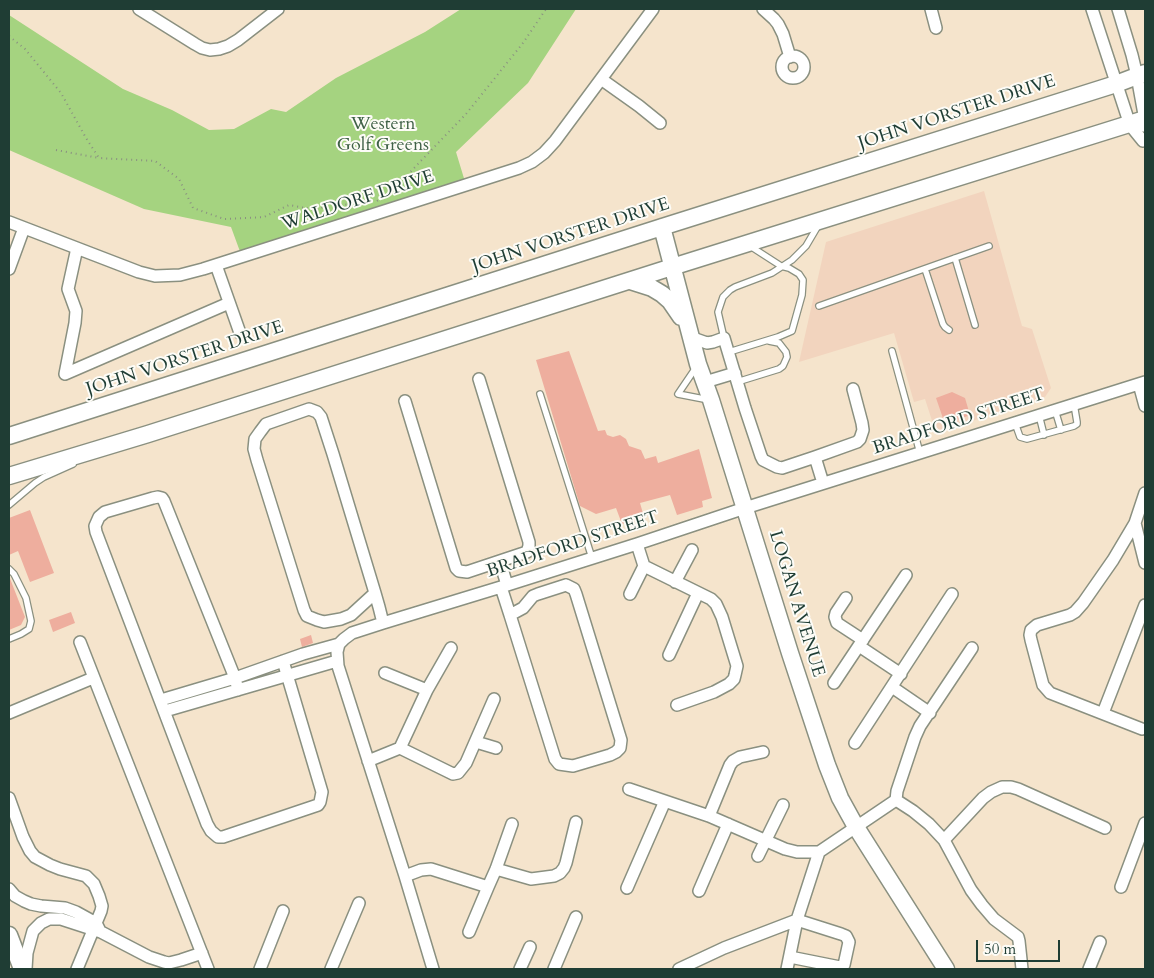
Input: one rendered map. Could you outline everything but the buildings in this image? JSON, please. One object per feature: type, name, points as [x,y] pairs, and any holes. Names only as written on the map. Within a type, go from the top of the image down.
[{"type":"main road","name":"JOHN VORSTER DRIVE","points":[[9,436],[1116,84],[1141,74]]},
{"type":"main road","points":[[10,476],[1140,121]]},
{"type":"main road","name":"LOGAN AVENUE","points":[[662,228],[698,364],[827,766],[840,798],[856,827],[946,969]]},
{"type":"main road","points":[[630,280],[652,288],[670,301],[688,331]]},
{"type":"main road","points":[[9,935],[22,969]]},
{"type":"street","points":[[140,9],[195,44],[210,50],[219,49],[233,43],[278,9]]},
{"type":"street","name":"WALDORF DRIVE","points":[[9,222],[139,272],[156,276],[180,275],[519,168],[532,162],[544,153],[555,141],[653,9]]},
{"type":"street","points":[[763,9],[778,24],[790,57]]},
{"type":"street","points":[[932,9],[936,28]]},
{"type":"street","points":[[1092,9],[1116,84],[1140,121]]},
{"type":"street","points":[[1118,9],[1132,55],[1141,74],[1140,121],[1144,144]]},
{"type":"street","points":[[601,79],[639,106],[660,124]]},
{"type":"street","points":[[9,268],[24,228]]},
{"type":"street","points":[[77,248],[68,289],[76,311],[75,323],[65,374],[229,303]]},
{"type":"street","points":[[216,265],[240,333]]},
{"type":"street","points":[[688,331],[707,343],[724,338],[763,460],[771,465],[782,468],[857,442],[863,430],[853,390]]},
{"type":"street","points":[[704,382],[736,377]]},
{"type":"street","points":[[405,401],[456,568],[459,571],[467,572],[527,552],[529,546],[479,379]]},
{"type":"street","points":[[1142,383],[1145,406]]},
{"type":"street","name":"BRADFORD STREET","points":[[163,706],[283,661],[339,644],[352,633],[1142,383]]},
{"type":"street","points":[[375,593],[351,615],[341,619],[332,621],[317,620],[307,616],[254,449],[255,440],[266,424],[308,409],[317,412],[321,417],[375,593],[383,623]]},
{"type":"street","points":[[816,457],[823,483]]},
{"type":"street","points":[[1142,729],[1055,696],[1046,689],[1043,685],[1030,635],[1031,630],[1038,625],[1070,615],[1080,607],[1113,560],[1135,523],[1145,494]]},
{"type":"street","points":[[238,690],[235,678],[164,501],[158,497],[105,512],[98,516],[95,526],[96,532],[209,828],[218,837],[223,837],[318,805],[320,802],[322,792],[283,661]]},
{"type":"street","points":[[1135,523],[1145,563]]},
{"type":"street","points":[[630,594],[644,566],[637,544]]},
{"type":"street","points":[[675,582],[692,550]]},
{"type":"street","points":[[500,562],[510,615],[555,759],[562,765],[573,766],[610,756],[616,752],[620,748],[621,736],[574,590],[566,585],[538,594],[533,596],[523,608],[510,615]]},
{"type":"street","points":[[644,566],[711,599],[716,604],[722,617],[737,666],[736,675],[729,684],[677,705]]},
{"type":"street","points":[[834,683],[906,574]]},
{"type":"street","points":[[668,655],[698,593]]},
{"type":"street","points":[[855,743],[952,594]]},
{"type":"street","points":[[846,598],[836,614],[837,623],[901,674]]},
{"type":"street","points":[[1103,713],[1145,605]]},
{"type":"street","points":[[80,642],[208,969]]},
{"type":"street","points":[[339,644],[336,652],[337,661],[433,969]]},
{"type":"street","points":[[368,761],[400,748],[427,690],[451,648]]},
{"type":"street","points":[[629,789],[709,816],[796,852],[819,852],[896,800],[915,737],[972,648]]},
{"type":"street","points":[[163,706],[238,690],[337,661]]},
{"type":"street","points":[[385,673],[427,690]]},
{"type":"street","points":[[9,713],[93,678]]},
{"type":"street","points":[[892,687],[930,713]]},
{"type":"street","points":[[400,748],[453,774],[461,771],[476,742],[494,699]]},
{"type":"street","points":[[476,742],[496,748]]},
{"type":"street","points":[[709,816],[733,761],[740,757],[763,752]]},
{"type":"street","points":[[944,840],[983,798],[1002,787],[1018,789],[1105,828]]},
{"type":"street","points":[[9,798],[30,851],[50,865],[84,875],[94,884],[102,906],[97,929],[77,969]]},
{"type":"street","points":[[896,800],[929,824],[944,840],[971,890],[982,905],[994,919],[1018,937],[1022,969]]},
{"type":"street","points":[[627,888],[664,801]]},
{"type":"street","points":[[758,856],[783,805]]},
{"type":"street","points":[[496,869],[538,879],[560,873],[566,864],[576,822]]},
{"type":"street","points":[[1121,887],[1145,823]]},
{"type":"street","points":[[470,932],[512,824]]},
{"type":"street","points":[[699,891],[728,824]]},
{"type":"street","points":[[787,969],[797,920],[819,852]]},
{"type":"street","points":[[405,876],[420,870],[431,869],[488,887]]},
{"type":"street","points":[[9,890],[24,901],[41,906],[65,908],[76,912],[97,929]]},
{"type":"street","points":[[331,969],[359,903]]},
{"type":"street","points":[[260,969],[283,911]]},
{"type":"street","points":[[554,969],[576,917]]},
{"type":"street","points":[[26,969],[30,937],[41,922],[49,919],[62,919],[97,929],[150,957],[164,962],[181,960],[202,953]]},
{"type":"street","points":[[679,969],[724,948],[797,920],[846,936],[849,944],[844,965],[840,967],[790,957]]},
{"type":"street","points":[[1090,969],[1100,942]]},
{"type":"street","points":[[520,969],[530,947]]},
{"type":"lane","points":[[724,338],[718,312],[722,297],[735,287],[772,272],[792,260],[806,246],[822,220]]},
{"type":"lane","points":[[728,352],[789,334],[792,331],[802,295],[803,280],[799,274],[781,266],[746,244]]},
{"type":"lane","points":[[818,306],[989,246]]},
{"type":"lane","points":[[956,258],[975,325]]},
{"type":"lane","points":[[924,269],[946,329],[949,330]]},
{"type":"lane","points":[[736,377],[779,369],[784,366],[787,357],[784,348],[779,343],[767,341]]},
{"type":"lane","points":[[892,351],[920,453]]},
{"type":"lane","points":[[698,364],[678,394],[711,400]]},
{"type":"lane","points":[[540,394],[592,558]]},
{"type":"lane","points":[[1015,423],[1018,435],[1023,439],[1074,426],[1077,418],[1074,404]]},
{"type":"lane","points":[[1055,410],[1061,430]]},
{"type":"lane","points":[[1039,415],[1044,434]]},
{"type":"lane","points":[[9,505],[40,480],[82,460],[86,452]]},
{"type":"lane","points":[[9,568],[26,598],[31,621],[29,629],[9,639]]},
{"type":"path","points":[[375,202],[391,192],[466,114],[523,43],[546,9]]},
{"type":"path","points":[[9,36],[25,50],[61,93],[99,158]]},
{"type":"path","points":[[56,150],[99,158],[155,162],[179,179],[193,208],[224,219],[264,217],[289,205],[316,210],[333,203],[358,206]]},
{"type":"shaded area","points":[[984,191],[1022,326],[1032,329],[1051,388],[1045,397],[936,433],[925,399],[914,402],[894,333],[799,362],[826,242]]},
{"type":"green space","name":"Western Golf Greens","points":[[461,9],[576,9],[528,83],[456,152],[466,185],[242,257],[231,227],[144,209],[9,150],[9,15],[123,89],[172,110],[209,130],[234,129],[271,109],[286,112],[336,78],[425,32]]}]
